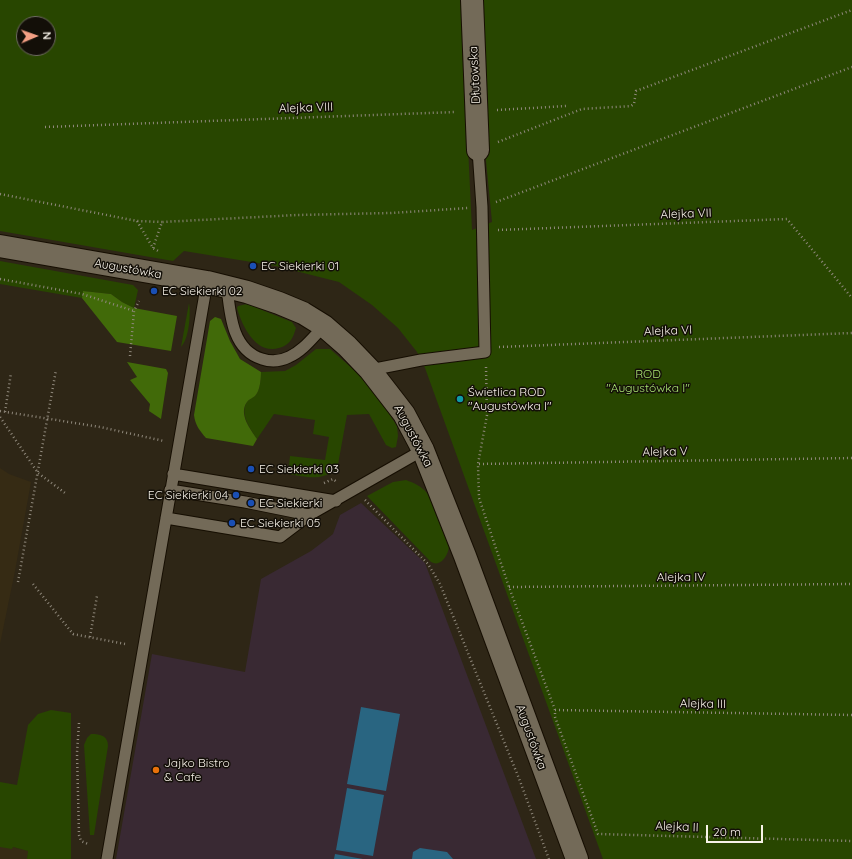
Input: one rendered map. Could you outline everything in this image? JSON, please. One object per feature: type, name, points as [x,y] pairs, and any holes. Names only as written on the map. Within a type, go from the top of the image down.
[{"type":"street","name":"Dłutowska","points":[[472,0],[478,150]]},
{"type":"street","name":"Augustówka","points":[[0,246],[217,285],[279,303],[303,314],[324,326],[348,346],[370,370],[404,414],[423,450],[465,556],[577,859]]},
{"type":"lane","points":[[370,370],[421,360],[485,352],[483,231],[478,150]]},
{"type":"lane","points":[[217,285],[238,339],[246,350],[254,356],[266,360],[278,361],[290,357],[301,349],[324,326]]},
{"type":"lane","points":[[107,859],[173,474],[217,285]]},
{"type":"lane","points":[[166,518],[280,537],[309,515],[336,501],[423,450]]},
{"type":"lane","points":[[173,474],[336,501]]},
{"type":"lane","points":[[170,490],[245,502],[309,515]]},
{"type":"path","points":[[478,150],[582,109],[631,106],[634,104],[636,91],[852,10]]},
{"type":"path","points":[[0,194],[137,221],[162,222],[297,215],[391,213],[482,207],[852,67]]},
{"type":"path","name":"Alejka VIII","points":[[45,127],[477,111],[567,106]]},
{"type":"path","name":"Alejka VII","points":[[483,231],[787,219],[852,298]]},
{"type":"path","points":[[153,248],[162,222]]},
{"type":"path","points":[[0,279],[82,294],[134,311]]},
{"type":"path","points":[[130,356],[134,311],[139,301]]},
{"type":"path","name":"Alejka VI","points":[[485,352],[495,348],[518,346],[852,333]]},
{"type":"path","points":[[485,352],[487,415],[478,464],[479,498],[509,587],[555,710]]},
{"type":"path","points":[[18,582],[56,370]]},
{"type":"path","points":[[5,412],[11,373]]},
{"type":"path","points":[[0,411],[100,427],[179,443]]},
{"type":"path","points":[[0,417],[38,473],[65,493]]},
{"type":"path","name":"Alejka V","points":[[478,464],[852,458]]},
{"type":"path","points":[[363,499],[428,564],[440,584],[520,782],[549,859]]},
{"type":"path","points":[[33,584],[73,634],[126,644]]},
{"type":"path","name":"Alejka IV","points":[[509,587],[852,584]]},
{"type":"path","points":[[90,638],[97,596]]},
{"type":"path","name":"Alejka III","points":[[555,710],[852,715]]},
{"type":"path","name":"Alejka II","points":[[555,710],[555,717],[598,834],[852,841]]},
{"type":"path","points":[[80,723],[77,753],[79,835],[81,842],[88,844]]},
{"type":"shaded area","points":[[0,468],[9,474],[31,482],[0,644]]},
{"type":"shaded area","points":[[361,503],[425,563],[536,859],[116,859],[152,654],[245,672],[261,579],[311,551],[333,534],[340,515]]},
{"type":"shaded area","points":[[0,844],[29,851],[27,859],[0,859]]},
{"type":"green space","name":"ROD \"Augustówka I\"","points":[[0,0],[461,0],[472,230],[492,222],[484,140],[479,0],[852,0],[852,859],[603,859],[425,368],[417,352],[398,328],[372,305],[339,282],[276,266],[184,251],[173,261],[0,231]]},
{"type":"green space","points":[[0,261],[133,285],[138,290],[134,308],[111,294],[83,291],[82,298],[0,284]]},
{"type":"green space","points":[[83,291],[111,294],[134,308],[177,316],[171,351],[117,342],[82,298]]},
{"type":"green space","points":[[189,303],[189,326],[186,338],[181,347]]},
{"type":"green space","points":[[247,304],[292,322],[296,328],[292,338],[286,345],[271,349],[263,347],[251,337],[242,323],[237,308],[238,306]]},
{"type":"green space","points":[[215,317],[221,319],[230,341],[240,359],[261,372],[258,391],[255,396],[247,402],[244,412],[246,422],[257,439],[253,446],[206,438],[195,422],[194,415],[210,321]]},
{"type":"green space","points":[[316,349],[330,349],[361,376],[381,401],[397,426],[398,436],[396,447],[392,448],[386,445],[369,414],[347,415],[337,470],[318,477],[288,474],[290,456],[325,460],[329,437],[313,434],[315,420],[274,414],[257,439],[245,417],[245,407],[247,402],[255,396],[258,391],[261,372],[285,371],[296,365]]},
{"type":"green space","points":[[127,362],[166,369],[168,373],[161,419],[149,411],[150,404],[130,380],[137,377]]},
{"type":"green space","points":[[406,480],[422,488],[427,493],[434,503],[441,519],[449,542],[449,547],[446,556],[439,563],[431,562],[367,496],[393,482]]},
{"type":"green space","points":[[51,710],[71,713],[71,859],[27,859],[28,851],[13,847],[12,849],[0,847],[0,782],[17,785],[28,725],[38,714]]},
{"type":"green space","points":[[91,734],[103,736],[108,743],[94,835],[90,835],[84,745],[87,738]]},
{"type":"water","points":[[361,707],[400,714],[386,791],[347,784]]},
{"type":"water","points":[[347,788],[384,795],[373,856],[336,850]]},
{"type":"water","points":[[420,848],[447,852],[453,859],[412,859],[413,852]]},
{"type":"water","points":[[335,854],[363,859],[334,859]]},
{"type":"place","name":"EC Siekierki 01","points":[[253,266]]},
{"type":"place","name":"EC Siekierki 02","points":[[154,291]]},
{"type":"place","name":"Świetlica ROD \"Augustówka I\"","points":[[460,399]]},
{"type":"place","name":"EC Siekierki 03","points":[[251,469]]},
{"type":"place","name":"EC Siekierki 04","points":[[236,495]]},
{"type":"place","name":"EC Siekierki","points":[[251,503]]},
{"type":"place","name":"EC Siekierki 05","points":[[232,523]]},
{"type":"place","name":"Jajko Bistro & Cafe","points":[[156,770]]}]
